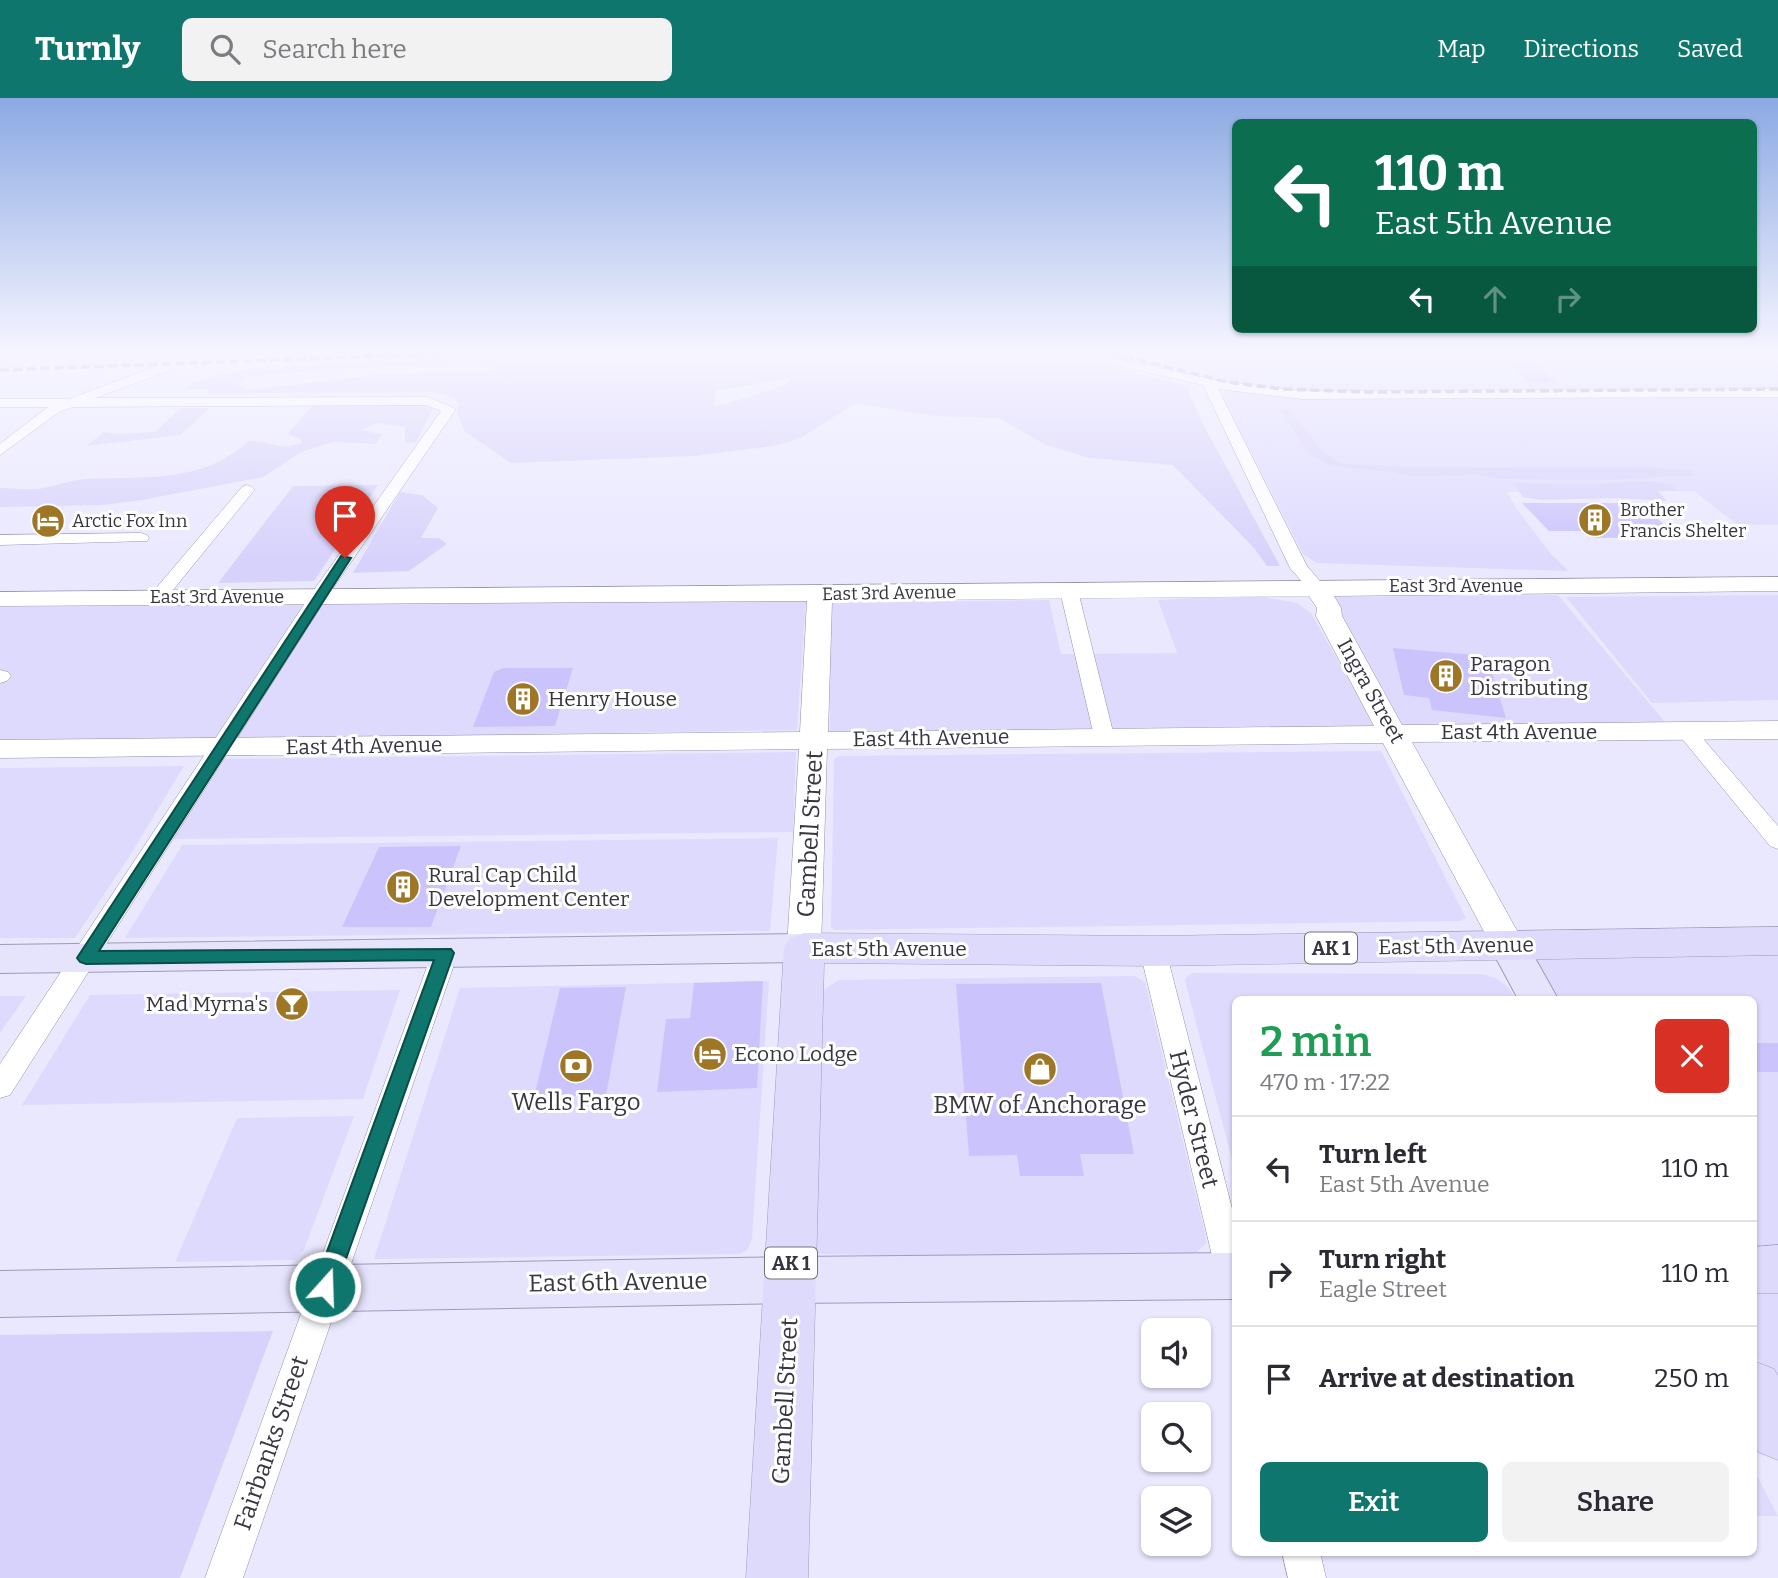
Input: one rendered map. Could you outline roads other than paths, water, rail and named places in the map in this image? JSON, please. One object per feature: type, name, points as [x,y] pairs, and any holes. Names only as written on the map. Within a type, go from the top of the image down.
[{"type":"highway","name":"East 5th Avenue","points":[[804,948],[1153,951],[1778,941]]},
{"type":"highway","name":"Gambell Street","points":[[777,1578],[804,948]]},
{"type":"highway","points":[[1757,1270],[1778,1269]]},
{"type":"highway","points":[[1757,1394],[1778,1432]]},
{"type":"main road","name":"East 3rd Avenue","points":[[0,599],[1778,584]]},
{"type":"main road","name":"Ingra Street","points":[[1316,587],[1329,608],[1329,616],[1536,996]]},
{"type":"main road","points":[[1254,588],[1308,596],[1329,616]]},
{"type":"main road","name":"Gambell Street","points":[[804,948],[820,594]]},
{"type":"main road","name":"East 4th Avenue","points":[[0,749],[1778,730]]},
{"type":"main road","name":"East 5th Avenue","points":[[0,958],[804,948]]},
{"type":"main road","name":"East 6th Avenue","points":[[0,1294],[790,1280],[1232,1279]]},
{"type":"street","points":[[0,451],[36,422]]},
{"type":"street","points":[[0,1087],[318,597],[440,422]]},
{"type":"street","name":"Ingra Street","points":[[1228,422],[1299,568],[1316,587]]},
{"type":"street","points":[[158,597],[247,491]]},
{"type":"street","points":[[0,540],[141,538]]},
{"type":"street","points":[[1069,591],[1104,736]]},
{"type":"street","points":[[1686,731],[1778,841]]},
{"type":"street","name":"Hyder Street","points":[[1153,951],[1232,1267]]},
{"type":"street","name":"Fairbanks Street","points":[[223,1578],[445,953]]},
{"type":"street","points":[[1302,1556],[1307,1578]]},
{"type":"place","name":"Brother Francis Shelter","points":[[1595,520]]},
{"type":"place","name":"Arctic Fox Inn","points":[[48,521]]},
{"type":"place","name":"Paragon Distributing","points":[[1446,676]]},
{"type":"place","name":"Henry House","points":[[523,699]]},
{"type":"place","name":"Rural Cap Child Development Center","points":[[403,887]]},
{"type":"place","name":"Mad Myrna's","points":[[292,1004]]},
{"type":"place","name":"Econo Lodge","points":[[710,1054]]},
{"type":"place","name":"Wells Fargo","points":[[576,1066]]},
{"type":"place","name":"BMW of Anchorage","points":[[1040,1069]]}]
